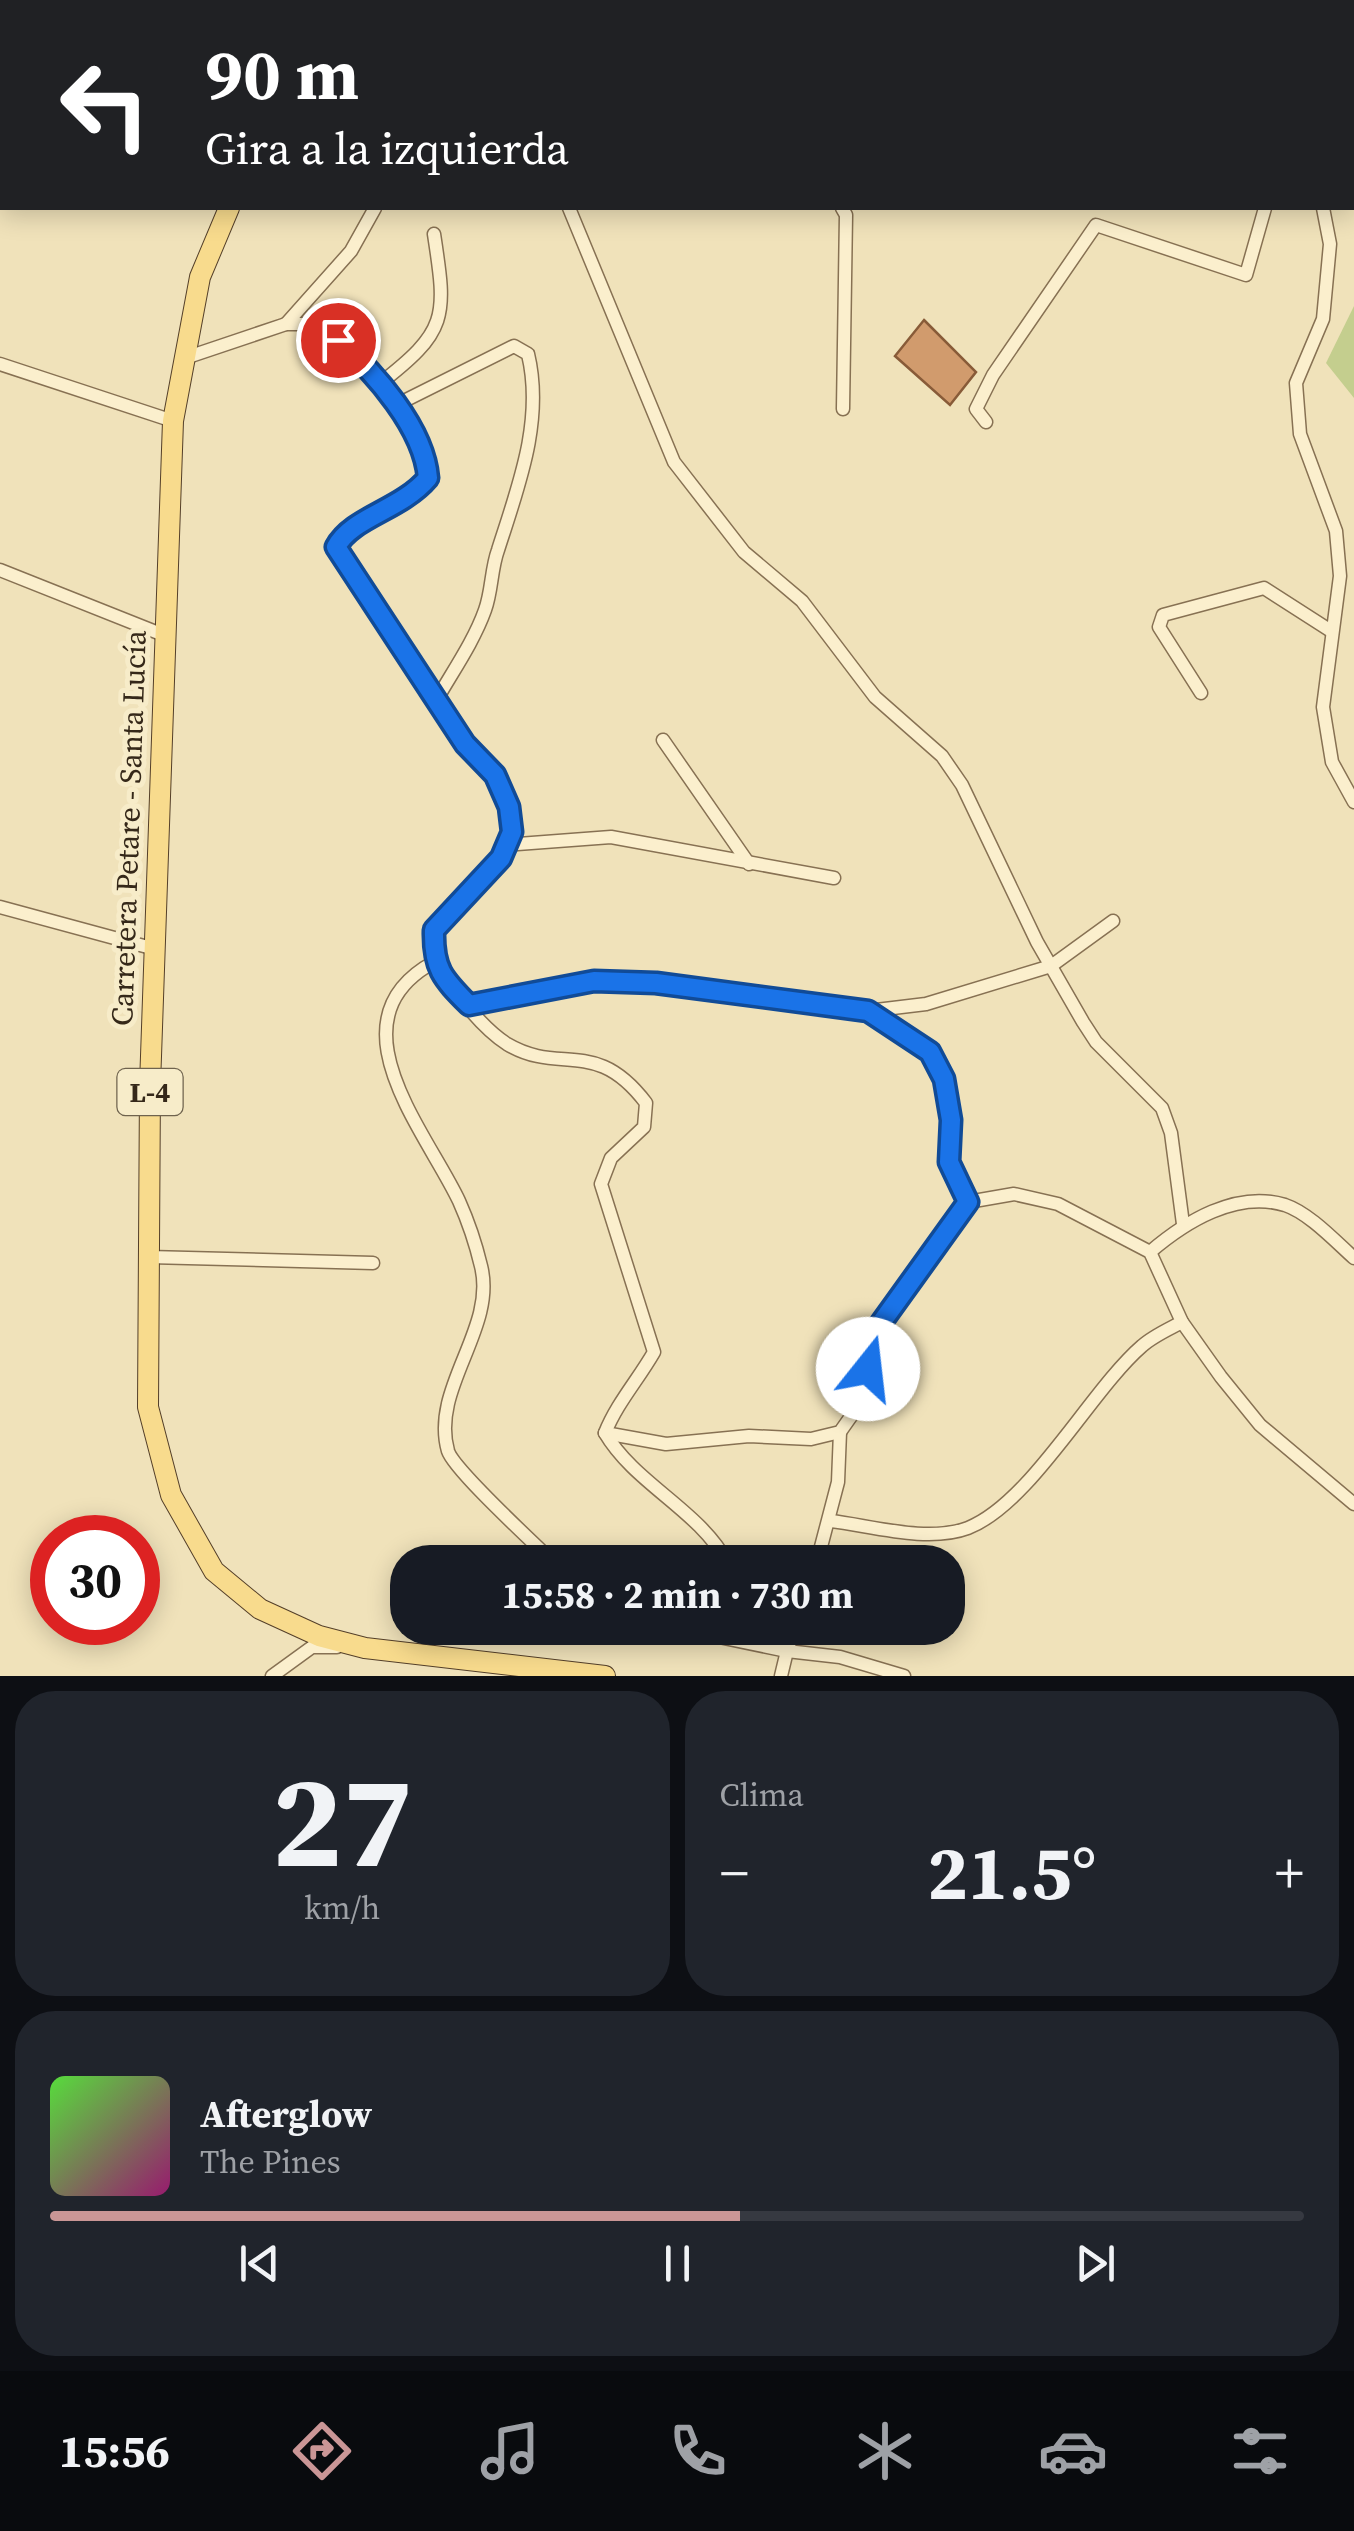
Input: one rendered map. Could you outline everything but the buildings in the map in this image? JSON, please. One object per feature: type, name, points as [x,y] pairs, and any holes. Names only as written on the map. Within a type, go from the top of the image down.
[{"type":"main road","name":"Carretera Petare - Santa Lucía","points":[[227,210],[200,278],[174,422],[154,949],[148,1407],[170,1495],[214,1572],[260,1609],[318,1636],[365,1648],[605,1676]]},
{"type":"street","points":[[286,324],[350,251],[374,210]]},
{"type":"street","points":[[569,210],[674,462],[744,552],[802,601],[874,697],[942,756],[962,785],[1051,966],[1096,1042],[1162,1108],[1171,1134],[1183,1224]]},
{"type":"street","points":[[842,210],[847,326],[842,409]]},
{"type":"street","points":[[986,422],[976,409],[993,375],[1096,225],[1246,275],[1264,210]]},
{"type":"street","points":[[1322,210],[1330,244],[1323,319],[1296,382],[1300,434],[1336,531],[1340,576],[1323,707],[1332,762],[1354,802]]},
{"type":"street","points":[[378,385],[422,352],[433,329],[444,298],[434,234]]},
{"type":"street","points":[[185,358],[286,324],[320,324],[356,357],[394,406],[426,458],[428,478],[412,497],[344,531],[336,547],[465,744],[495,775],[509,807],[512,832],[506,845],[480,885],[434,930],[434,962],[506,1043],[530,1053],[589,1060],[626,1076],[646,1103],[644,1127],[611,1158],[601,1184],[654,1352],[637,1383],[615,1407],[605,1433]]},
{"type":"street","points":[[394,406],[514,346],[528,354],[533,374],[531,426],[520,491],[496,553],[485,612],[438,700]]},
{"type":"street","points":[[0,364],[174,422]]},
{"type":"street","points":[[0,570],[166,636]]},
{"type":"street","points":[[1200,693],[1158,627],[1163,615],[1264,588],[1331,632]]},
{"type":"street","points":[[664,740],[749,864]]},
{"type":"street","points":[[506,845],[611,837],[834,878]]},
{"type":"street","points":[[0,908],[154,949]]},
{"type":"street","points":[[469,1005],[594,981],[656,983],[868,1011],[926,1004],[1051,966],[1113,921]]},
{"type":"street","points":[[434,962],[410,975],[393,1000],[387,1046],[399,1096],[458,1200],[481,1265],[485,1289],[446,1422],[449,1454],[536,1545]]},
{"type":"street","points":[[868,1011],[930,1052],[946,1093],[951,1120],[949,1162],[968,1202]]},
{"type":"street","points":[[823,1545],[831,1521],[840,1432],[859,1405],[876,1330],[968,1202],[1014,1194],[1058,1204],[1150,1252],[1182,1322],[1260,1424],[1354,1504]]},
{"type":"street","points":[[1150,1252],[1183,1224],[1256,1201],[1288,1206],[1354,1258]]},
{"type":"street","points":[[149,1257],[373,1263]]},
{"type":"street","points":[[831,1521],[934,1534],[968,1528],[995,1511],[1039,1467],[1142,1345],[1182,1322]]},
{"type":"street","points":[[605,1433],[666,1444],[749,1436],[812,1439],[840,1432]]},
{"type":"street","points":[[605,1433],[620,1457],[712,1545]]},
{"type":"street","points":[[755,1645],[840,1658],[904,1676]]},
{"type":"street","points":[[782,1645],[787,1652]]},
{"type":"street","points":[[781,1676],[789,1645]]},
{"type":"street","points":[[272,1676],[312,1647],[365,1648]]},
{"type":"green space","points":[[1354,306],[1354,398],[1326,363]]},
{"type":"route","points":[[338,340],[411,428],[426,458],[428,478],[412,497],[344,531],[336,547],[465,744],[495,775],[509,807],[512,832],[501,858],[480,885],[434,930],[434,962],[454,990],[469,1005],[594,981],[656,983],[868,1011],[930,1052],[944,1079],[951,1120],[949,1162],[968,1202],[876,1330],[868,1369]]}]
